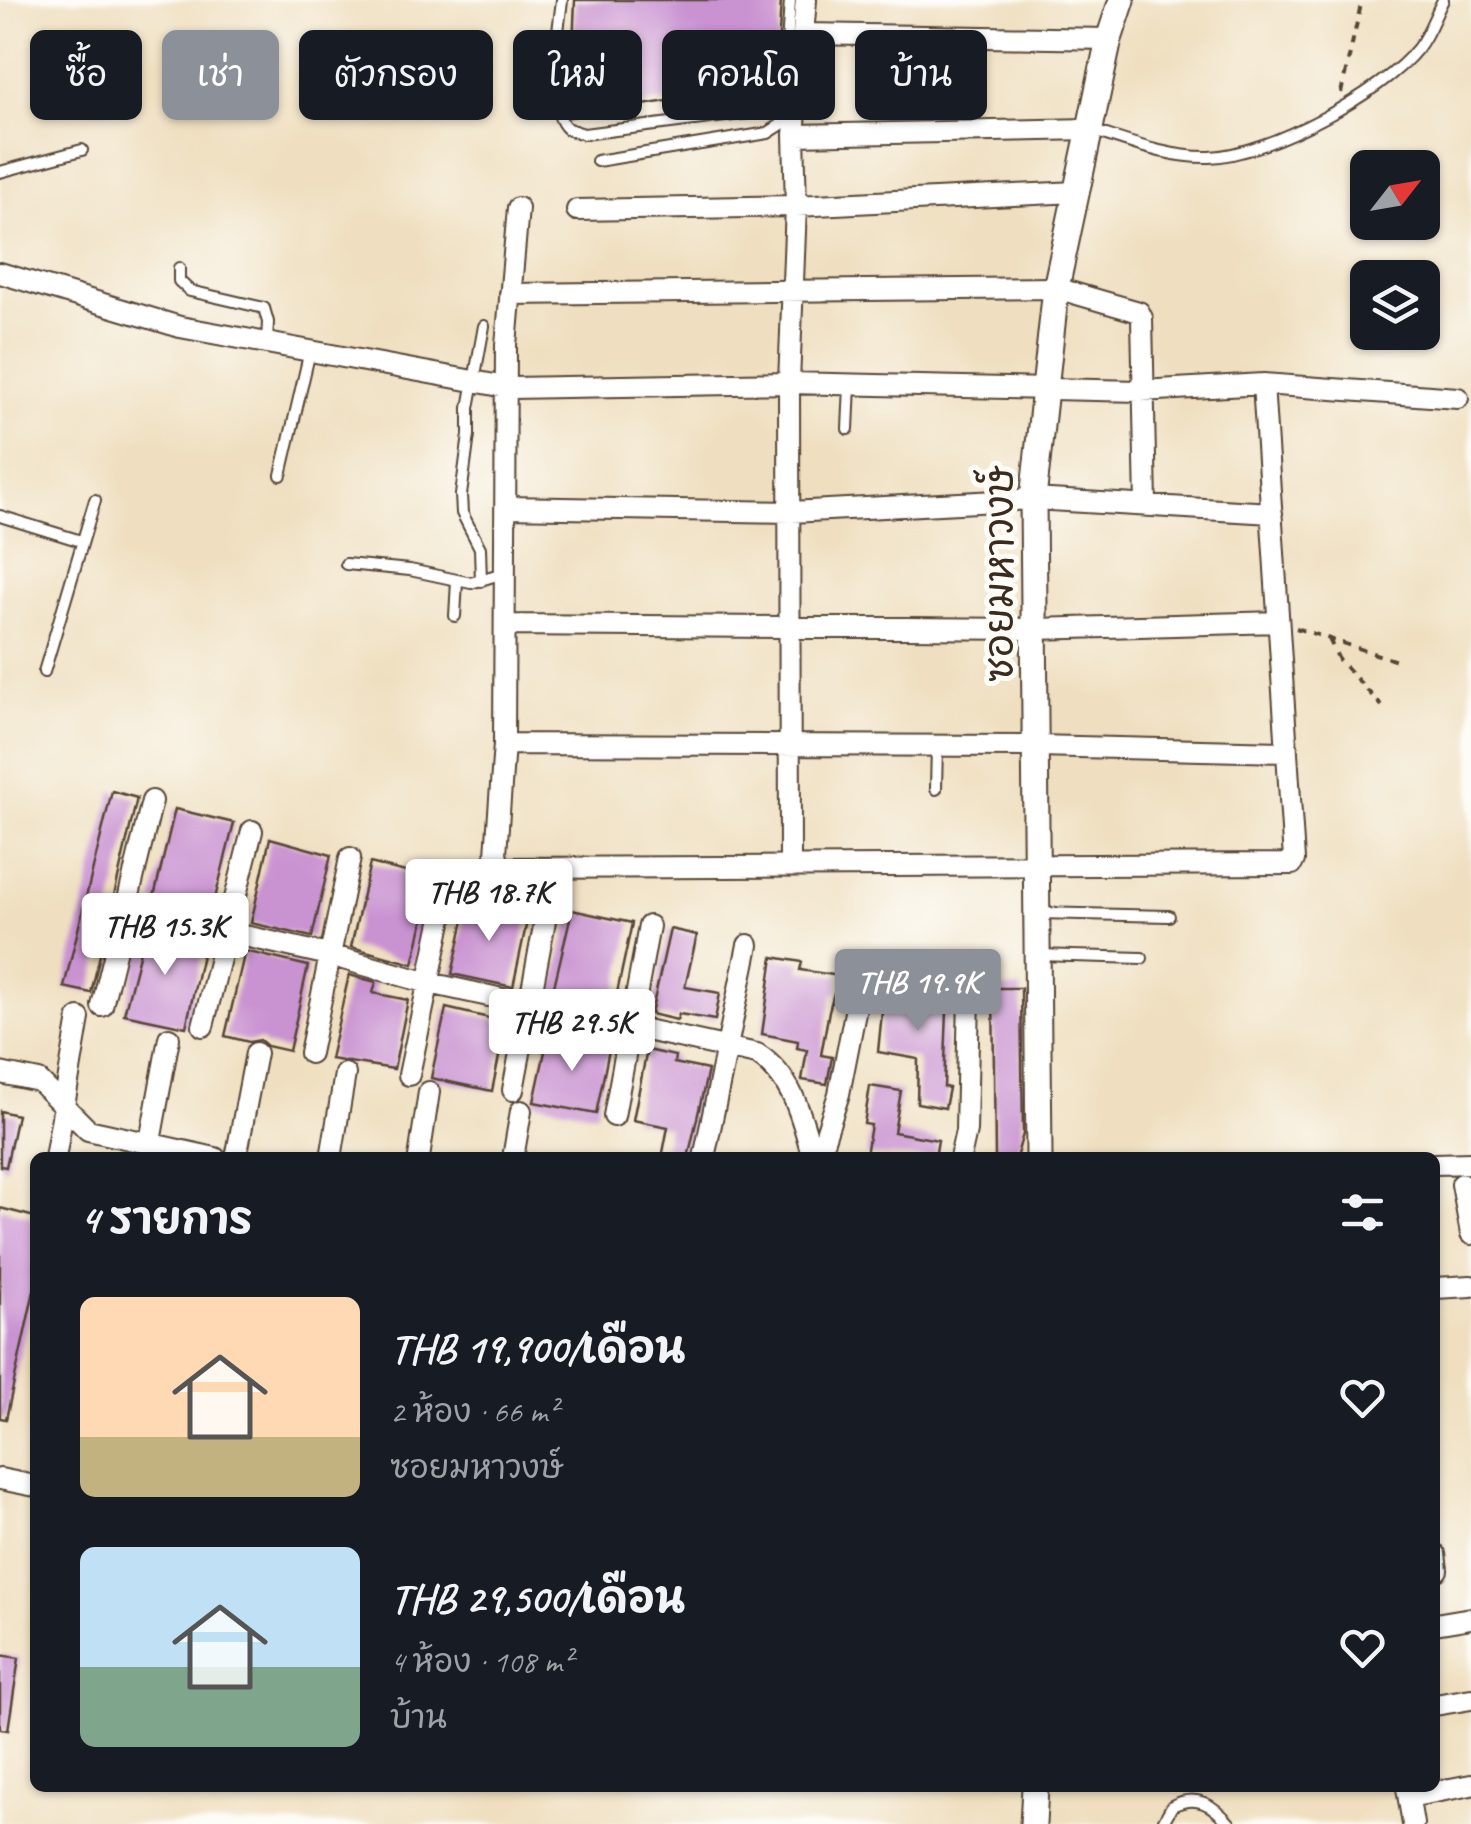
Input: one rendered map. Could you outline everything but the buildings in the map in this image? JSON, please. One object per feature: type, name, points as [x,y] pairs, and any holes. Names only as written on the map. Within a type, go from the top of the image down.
[{"type":"street","points":[[805,30],[806,0]]},
{"type":"street","name":"ซอยมหาวงษ์","points":[[1039,1152],[1033,499],[1056,288],[1122,0]]},
{"type":"street","points":[[835,35],[1110,40]]},
{"type":"street","points":[[790,866],[789,383],[796,120]]},
{"type":"street","points":[[794,136],[1090,129]]},
{"type":"street","points":[[576,210],[796,206],[1076,192]]},
{"type":"street","points":[[518,208],[508,388],[504,744],[496,854],[501,867],[1292,864],[1263,384]]},
{"type":"street","points":[[0,272],[180,327],[508,388],[789,383],[1141,391],[1263,384],[1458,398]]},
{"type":"street","points":[[512,294],[1056,288],[1139,312],[1146,505]]},
{"type":"street","points":[[506,507],[790,512],[1033,499],[1272,513]]},
{"type":"street","points":[[506,625],[790,629],[1278,622]]},
{"type":"street","points":[[504,744],[1038,746],[1285,752]]},
{"type":"street","points":[[102,1006],[152,801]]},
{"type":"street","points":[[203,1026],[252,830]]},
{"type":"street","points":[[310,1053],[350,858]]},
{"type":"street","points":[[409,1076],[449,884]]},
{"type":"street","points":[[513,1090],[548,906]]},
{"type":"street","points":[[125,908],[329,955],[430,983],[757,1054],[773,1064],[785,1079],[813,1152]]},
{"type":"street","points":[[614,1116],[650,926]]},
{"type":"street","points":[[705,1152],[748,944]]},
{"type":"street","points":[[817,1152],[839,1094],[862,977]]},
{"type":"street","points":[[961,1152],[966,1131],[969,994]]},
{"type":"street","points":[[56,1152],[79,1018]]},
{"type":"street","points":[[0,1073],[39,1081],[88,1130],[148,1150],[170,1038]]},
{"type":"street","points":[[237,1152],[256,1052]]},
{"type":"street","points":[[333,1152],[345,1074]]},
{"type":"street","points":[[420,1152],[429,1092]]},
{"type":"street","points":[[515,1152],[521,1111]]},
{"type":"street","points":[[1440,1164],[1471,1163]]},
{"type":"street","points":[[1462,1184],[1471,1234]]},
{"type":"street","points":[[1440,1288],[1471,1286]]},
{"type":"street","points":[[0,1479],[30,1485]]},
{"type":"street","points":[[1440,1623],[1471,1618]]},
{"type":"street","points":[[1440,1704],[1471,1699]]},
{"type":"street","points":[[1440,1788],[1471,1785]]},
{"type":"street","points":[[1033,1824],[1035,1792]]},
{"type":"street","points":[[1408,1792],[1412,1824]]},
{"type":"lane","points":[[562,0],[556,90],[560,118],[569,130],[584,134],[684,120]]},
{"type":"lane","points":[[788,30],[790,0]]},
{"type":"lane","points":[[1090,129],[1151,149],[1211,157],[1244,152],[1282,138],[1394,74],[1420,46],[1443,0]]},
{"type":"lane","points":[[597,160],[768,134],[782,120]]},
{"type":"lane","points":[[0,172],[82,150]]},
{"type":"lane","points":[[179,268],[179,281],[190,292],[264,308],[267,343]]},
{"type":"lane","points":[[481,581],[478,538],[462,513],[473,382],[484,326]]},
{"type":"lane","points":[[281,475],[310,352]]},
{"type":"lane","points":[[848,430],[850,384]]},
{"type":"lane","points":[[44,672],[95,500]]},
{"type":"lane","points":[[0,516],[82,541]]},
{"type":"lane","points":[[346,564],[410,570],[456,581],[481,581],[506,572]]},
{"type":"lane","points":[[455,616],[456,581]]},
{"type":"lane","points":[[936,790],[937,745]]},
{"type":"lane","points":[[1036,913],[1169,916]]},
{"type":"lane","points":[[1036,955],[1142,958]]},
{"type":"lane","points":[[1162,1824],[1172,1806],[1189,1800],[1215,1807],[1230,1824]]},
{"type":"path","points":[[1337,108],[1362,0]]},
{"type":"path","points":[[1278,622],[1400,662]]},
{"type":"path","points":[[1329,639],[1339,660],[1382,706]]}]
